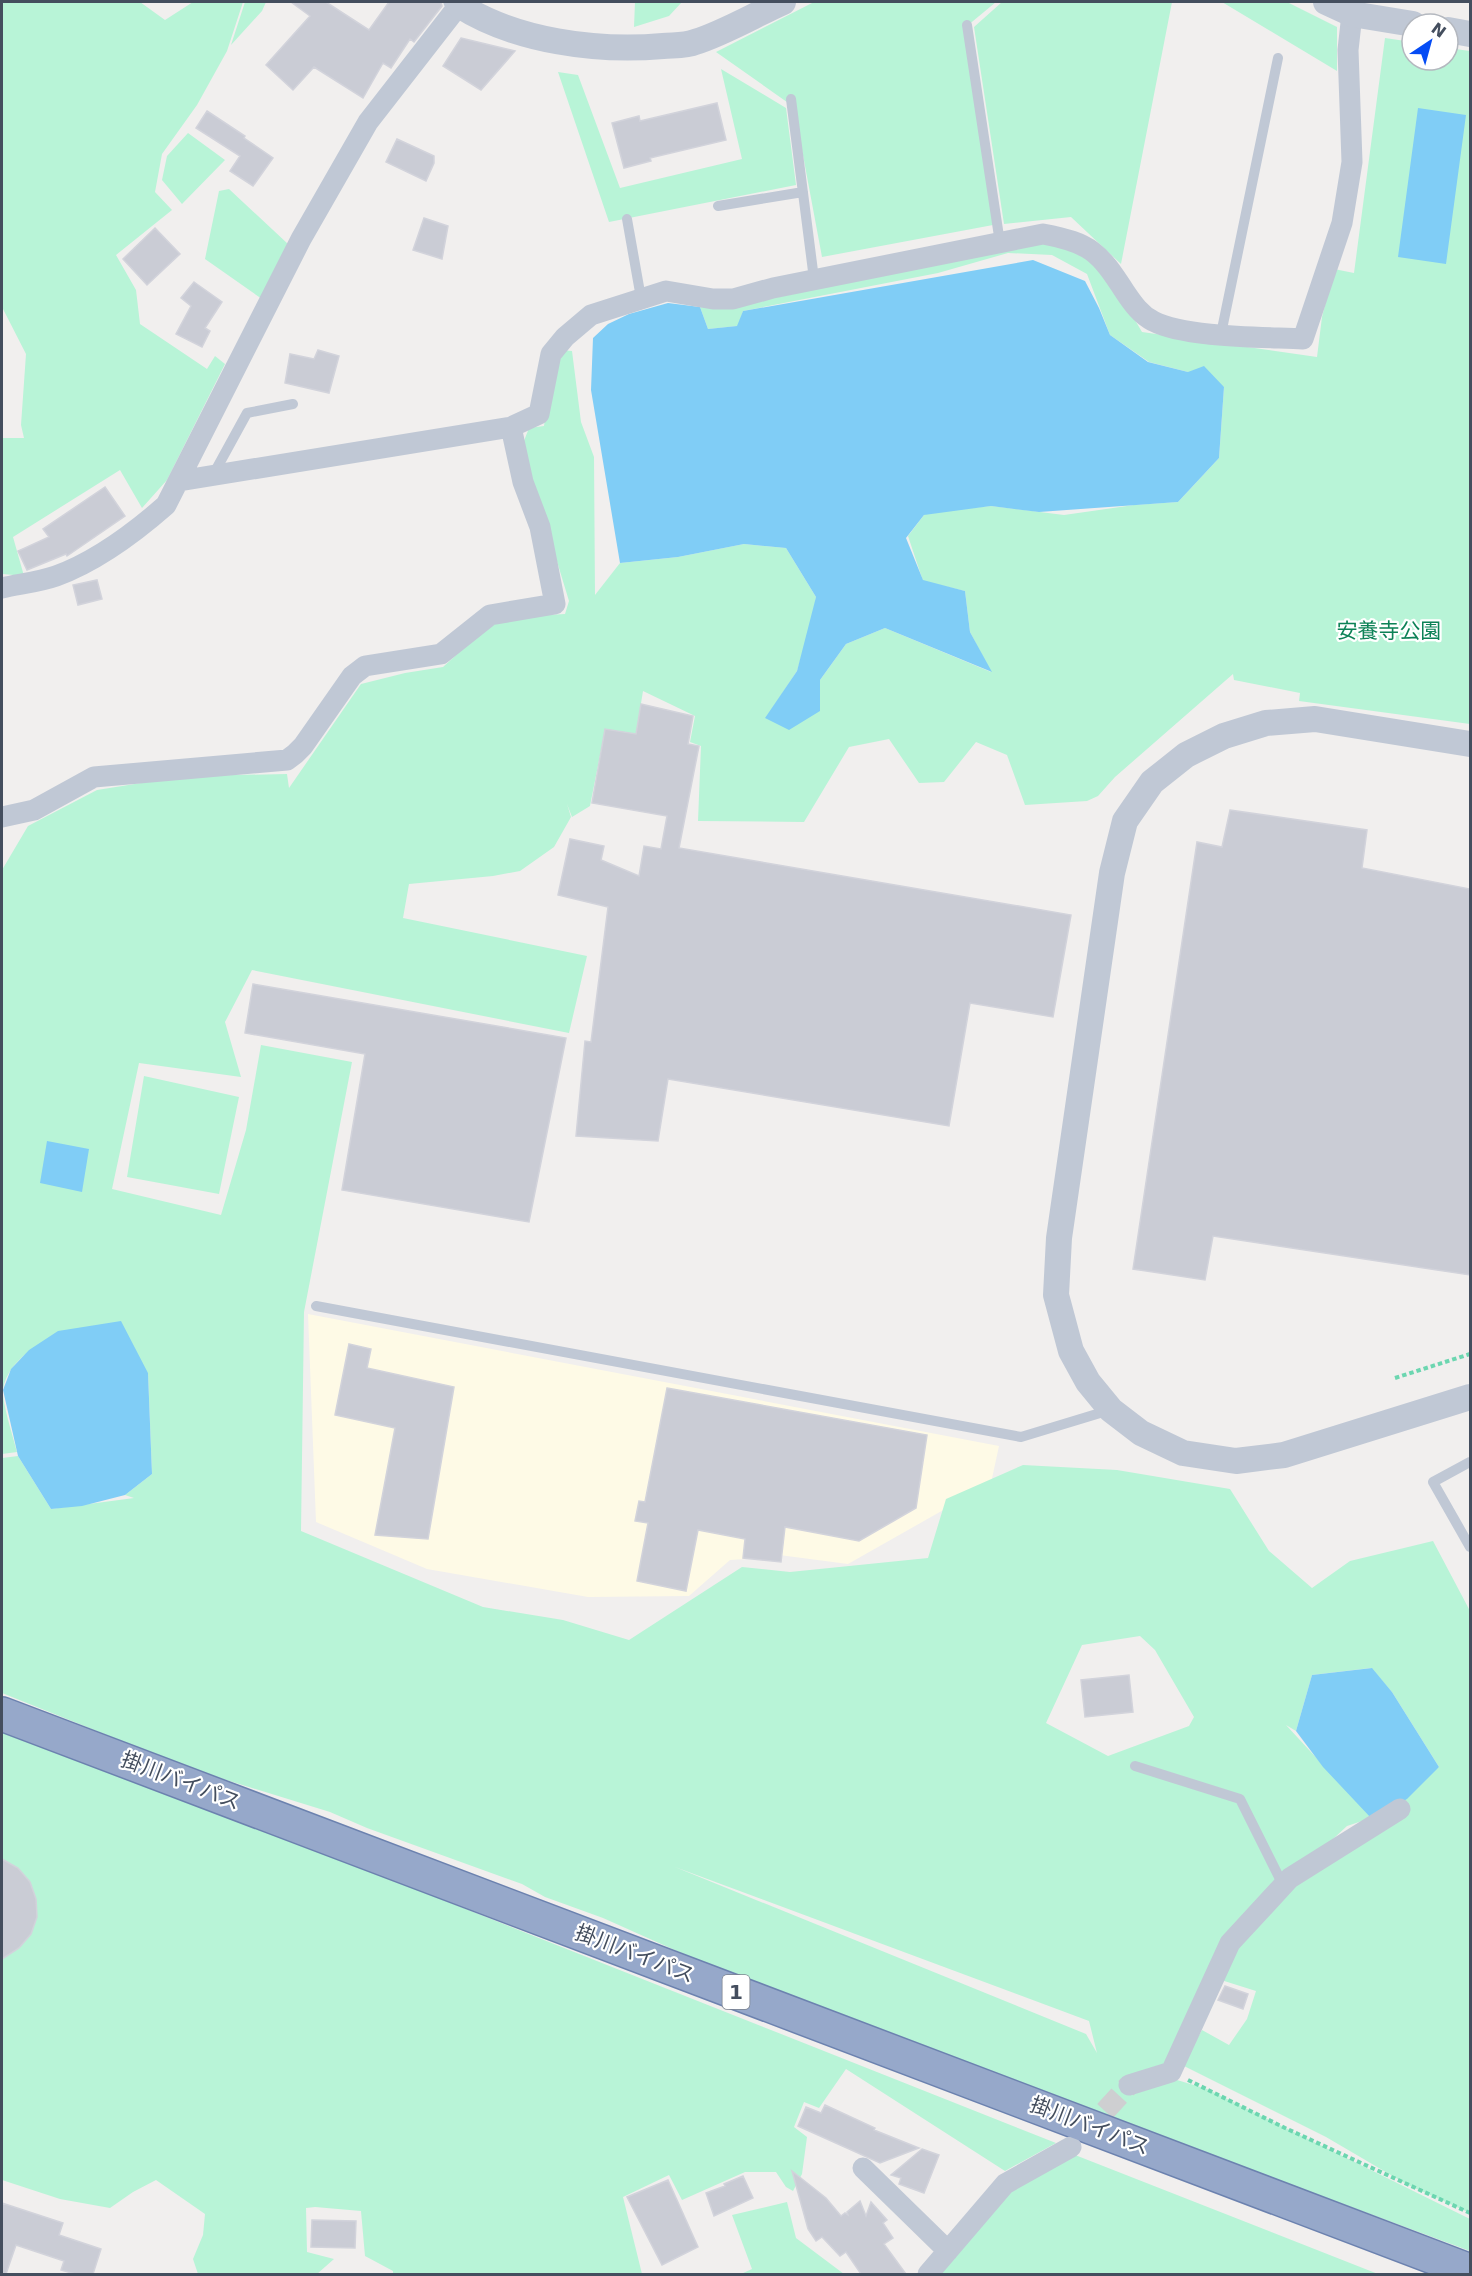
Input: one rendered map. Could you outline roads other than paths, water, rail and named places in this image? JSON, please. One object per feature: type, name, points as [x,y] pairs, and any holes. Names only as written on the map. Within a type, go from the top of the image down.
[{"type":"highway","name":"掛川バイパス","points":[[2,1714],[1470,2271]]},
{"type":"street","points":[[2,588],[54,577],[89,562],[146,522],[165,505],[301,239],[368,122],[456,3],[478,18],[514,31],[576,44],[635,48],[694,43],[783,2]]},
{"type":"street","points":[[1326,2],[1352,14],[1400,22]]},
{"type":"street","points":[[179,481],[511,427],[539,414],[551,354],[565,337],[591,315],[641,298],[666,291],[713,299],[734,299],[814,279],[1043,234],[1070,239],[1088,247],[1107,264],[1135,307],[1153,321],[1176,329],[1303,339],[1342,224],[1352,162],[1348,50],[1352,14]]},
{"type":"street","points":[[2,817],[34,810],[94,777],[287,760],[303,746],[352,676],[365,666],[441,654],[490,615],[555,604],[540,527],[523,482],[511,427]]},
{"type":"street","points":[[1470,744],[1315,719],[1266,723],[1224,736],[1186,755],[1152,782],[1125,821],[1112,873],[1059,1238],[1056,1295],[1071,1351],[1088,1382],[1111,1410],[1141,1433],[1183,1453],[1236,1461],[1284,1455],[1470,1397]]},
{"type":"street","points":[[1130,2085],[1171,2072],[1230,1943],[1283,1885],[1290,1878],[1400,1809]]},
{"type":"street","points":[[928,2274],[1005,2184],[1071,2147]]},
{"type":"street","points":[[862,2168],[948,2251]]},
{"type":"lane","points":[[967,26],[1000,243]]},
{"type":"lane","points":[[1221,334],[1278,58]]},
{"type":"lane","points":[[791,99],[814,279]]},
{"type":"lane","points":[[718,206],[803,192]]},
{"type":"lane","points":[[627,219],[641,298]]},
{"type":"lane","points":[[213,476],[247,413],[293,404]]},
{"type":"lane","points":[[316,1306],[1021,1437],[1111,1410]]},
{"type":"lane","points":[[1470,1462],[1433,1482],[1470,1547]]},
{"type":"lane","points":[[1135,1766],[1240,1799],[1283,1885]]},
{"type":"water","points":[[1418,108],[1466,115],[1446,264],[1398,257]]},
{"type":"water","points":[[1033,260],[1085,281],[1110,335],[1148,362],[1188,372],[1204,366],[1224,387],[1219,458],[1178,502],[1039,512],[991,506],[924,515],[906,538],[923,580],[965,591],[970,632],[992,672],[885,628],[846,644],[820,680],[820,711],[789,730],[765,718],[797,671],[816,597],[786,548],[744,544],[678,557],[620,563],[591,390],[593,338],[608,324],[629,314],[668,303],[700,307],[708,329],[737,326],[743,311]]},
{"type":"water","points":[[47,1141],[89,1149],[82,1192],[40,1183]]},
{"type":"water","points":[[121,1321],[148,1373],[152,1474],[125,1495],[82,1506],[51,1509],[18,1456],[3,1390],[11,1369],[29,1350],[58,1331]]},
{"type":"water","points":[[1372,1668],[1392,1692],[1439,1767],[1407,1799],[1371,1818],[1323,1767],[1296,1731],[1312,1675]]},
{"type":"tunnel","points":[[1084,2134],[1129,2085]]},
{"type":"park label","name":"安養寺公園","points":[[1389,631]]}]
